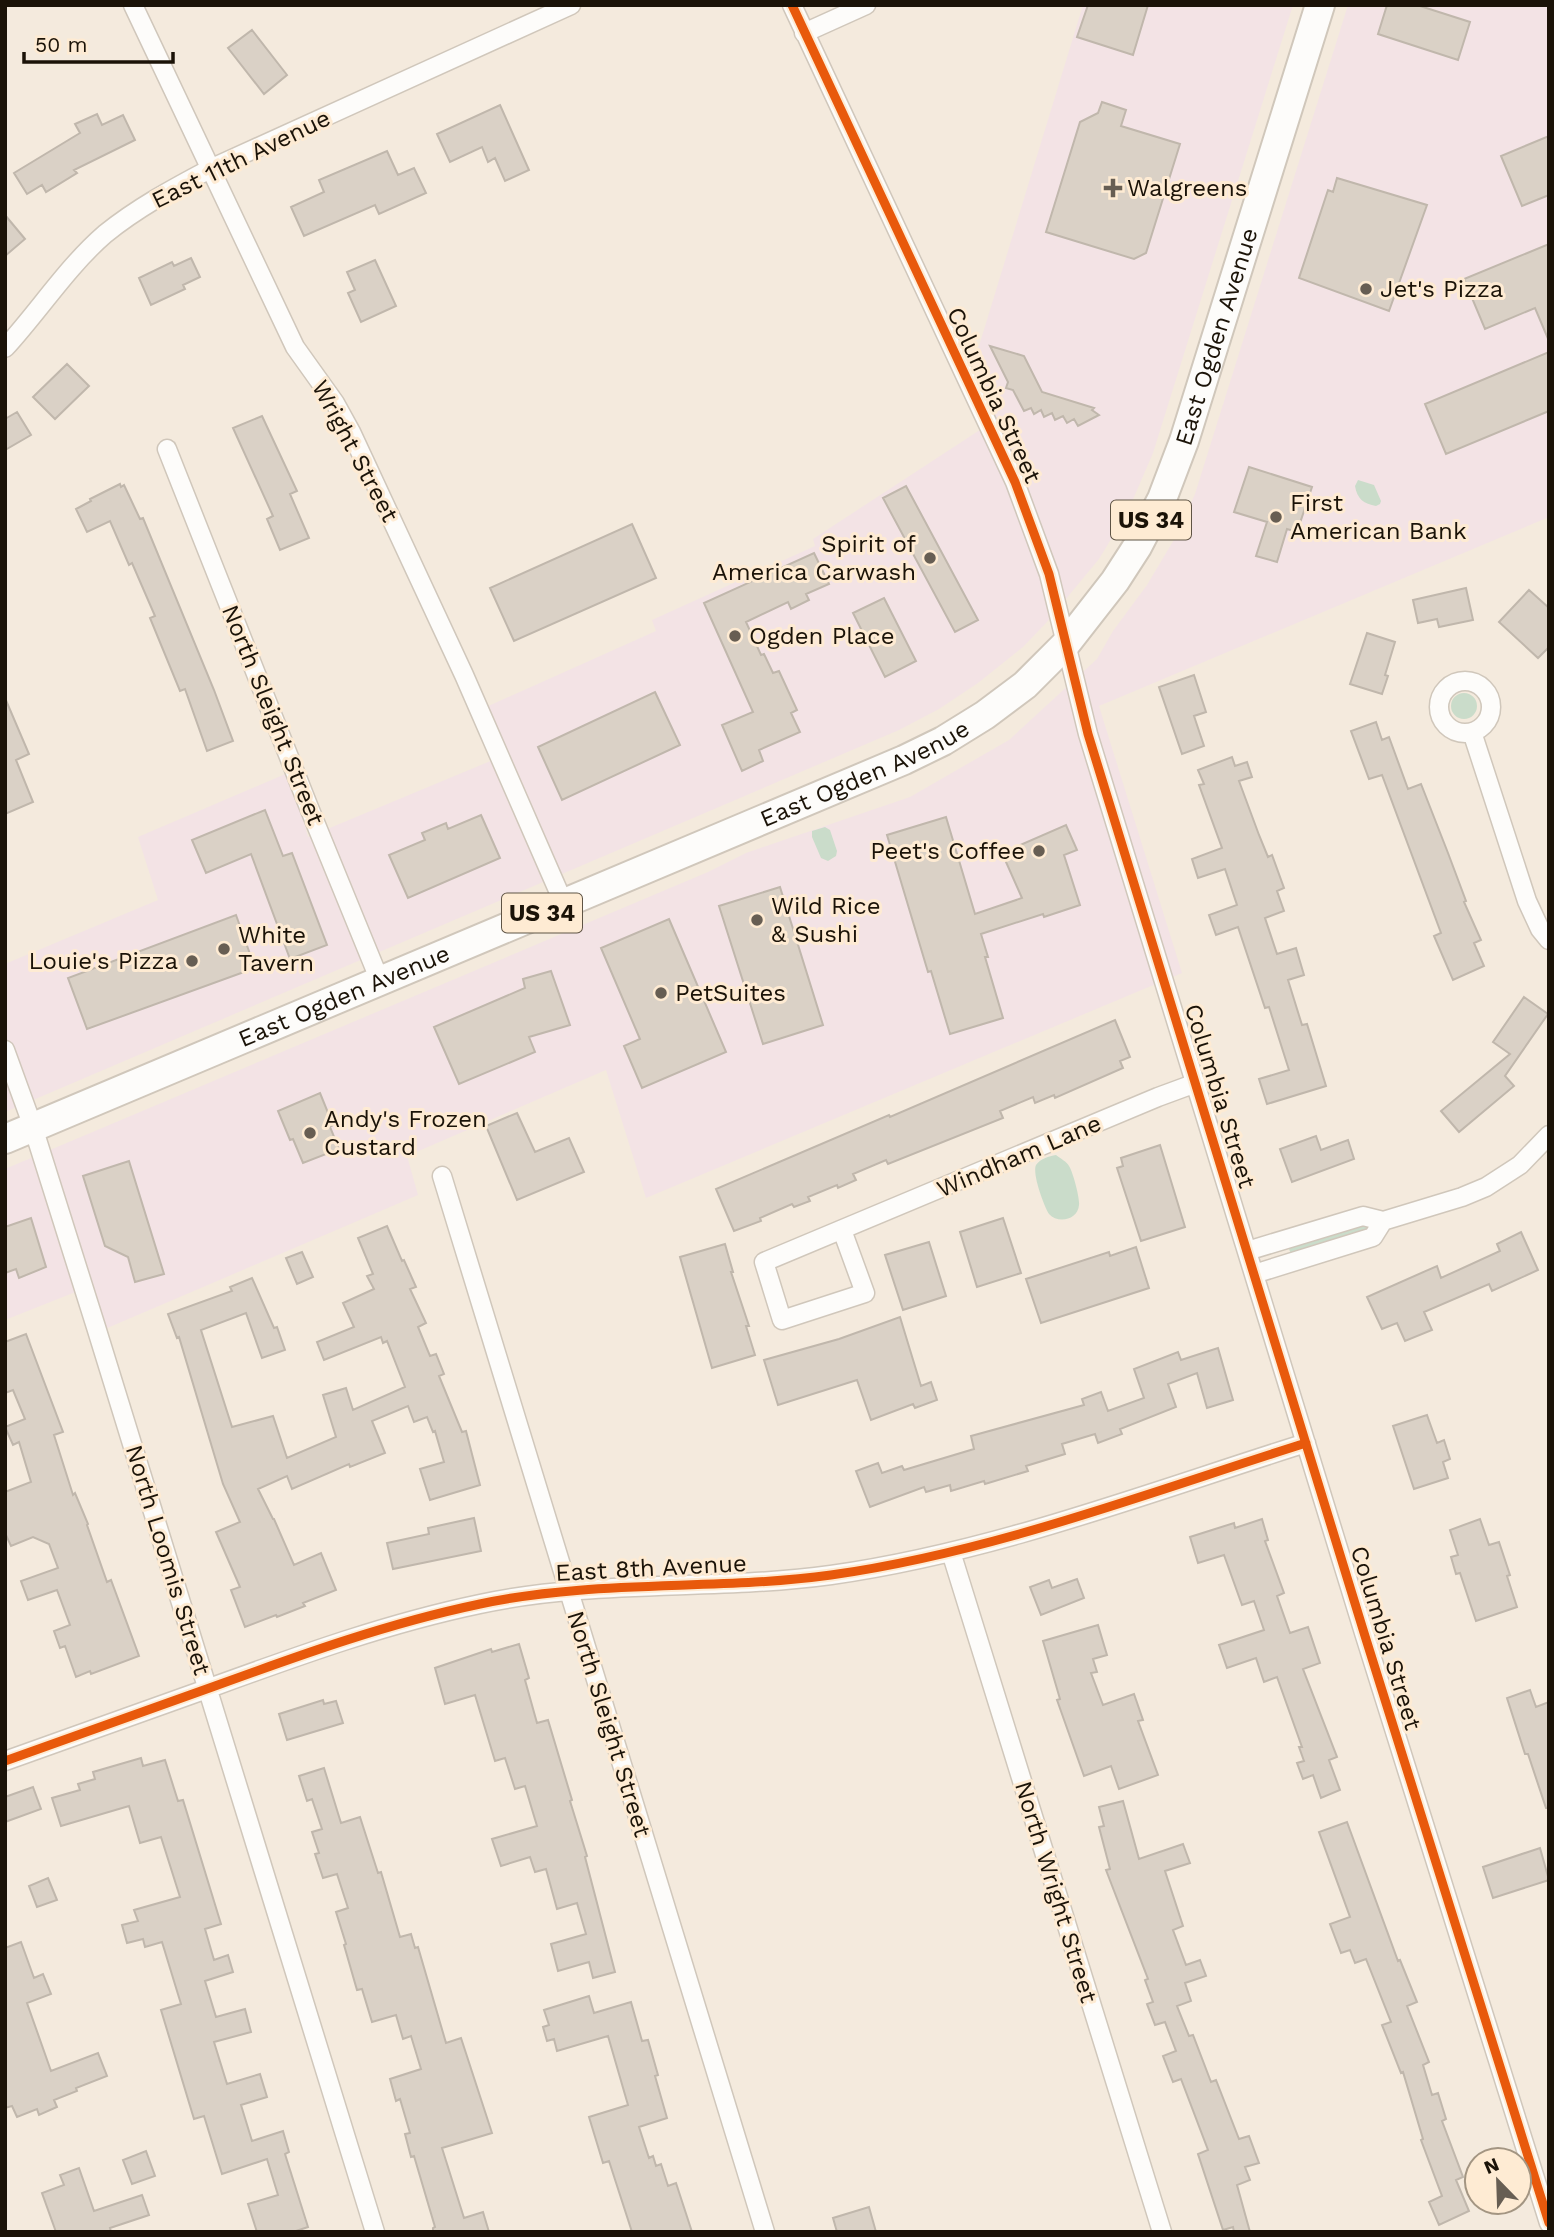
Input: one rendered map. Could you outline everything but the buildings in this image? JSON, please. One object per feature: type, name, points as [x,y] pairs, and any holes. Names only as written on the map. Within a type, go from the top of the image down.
[{"type":"main road","name":"East Ogden Avenue","points":[[5,1139],[904,761],[985,715],[1025,685],[1065,645],[1115,581],[1137,547],[1162,499],[1184,441],[1320,5]]},
{"type":"street","name":"Wright Street","points":[[133,5],[295,347],[335,403],[351,432],[464,675],[564,904]]},
{"type":"street","name":"East 11th Avenue","points":[[5,348],[61,281],[105,235],[164,193],[210,169],[571,5]]},
{"type":"street","name":"Columbia Street","points":[[792,5],[1015,482],[1049,574],[1088,734],[1549,2222]]},
{"type":"street","points":[[804,33],[866,5]]},
{"type":"street","name":"North Sleight Street","points":[[167,449],[380,981]]},
{"type":"street","points":[[1472,732],[1527,901],[1536,922],[1549,940]]},
{"type":"street","name":"North Loomis Street","points":[[5,1050],[33,1127],[375,2232]]},
{"type":"street","name":"Windham Lane","points":[[842,1230],[865,1293],[782,1320],[764,1262],[1196,1083]]},
{"type":"street","points":[[1247,1251],[1363,1216],[1383,1221],[1486,1187],[1520,1165],[1549,1135]]},
{"type":"street","name":"North Sleight Street","points":[[442,1176],[765,2232]]},
{"type":"street","points":[[1254,1274],[1373,1237],[1383,1221]]},
{"type":"street","name":"East 8th Avenue","points":[[5,1761],[332,1643],[418,1618],[544,1592],[782,1580],[901,1563],[1045,1526],[1306,1443]]},
{"type":"street","name":"North Wright Street","points":[[951,1552],[1162,2232]]},
{"type":"shaded area","points":[[1083,5],[1293,5],[1153,453],[1128,511],[1099,559],[1023,647],[978,683],[939,709],[899,730],[5,1112],[5,964],[158,900],[138,837],[290,772],[308,837],[505,755],[484,708],[656,631],[652,620],[815,546],[813,539],[989,424],[972,369]]},
{"type":"shaded area","points":[[1348,5],[1549,5],[1549,517],[1099,706],[1182,973],[646,1198],[606,1070],[407,1156],[418,1195],[91,1335],[78,1291],[5,1320],[5,1169],[708,872],[746,853],[910,797],[1009,740],[1097,659],[1175,538],[1195,494]]},
{"type":"green space","points":[[1358,480],[1374,485],[1380,504],[1376,506],[1362,500],[1355,486]]},
{"type":"green space","points":[[1464,693],[1473,697],[1477,706],[1473,715],[1464,719],[1455,715],[1451,706],[1455,697]]},
{"type":"green space","points":[[825,827],[830,830],[837,851],[836,856],[828,861],[821,858],[812,837],[812,831]]},
{"type":"green space","points":[[1056,1155],[1069,1166],[1079,1205],[1075,1214],[1062,1220],[1049,1214],[1035,1169],[1045,1158]]},
{"type":"green space","points":[[1371,1222],[1372,1228],[1291,1254],[1289,1249],[1291,1246]]},
{"type":"cycle path","points":[[792,5],[1015,482],[1049,574],[1088,734],[1365,1636],[1549,2223]]},
{"type":"cycle path","points":[[5,1761],[314,1651],[446,1612],[524,1596],[567,1591],[787,1580],[892,1565],[952,1552],[1071,1519],[1306,1443]]},
{"type":"place","name":"Walgreens","points":[[1113,188]]},
{"type":"place","name":"Jet's Pizza","points":[[1366,289]]},
{"type":"place","name":"First American Bank","points":[[1276,517]]},
{"type":"place","name":"Spirit of America Carwash","points":[[930,558]]},
{"type":"place","name":"Ogden Place","points":[[735,636]]},
{"type":"place","name":"Peet's Coffee","points":[[1039,851]]},
{"type":"place","name":"Wild Rice & Sushi","points":[[757,920]]},
{"type":"place","name":"White Tavern","points":[[224,949]]},
{"type":"place","name":"Louie's Pizza","points":[[192,961]]},
{"type":"place","name":"PetSuites","points":[[661,993]]},
{"type":"place","name":"Andy's Frozen Custard","points":[[310,1133]]}]
